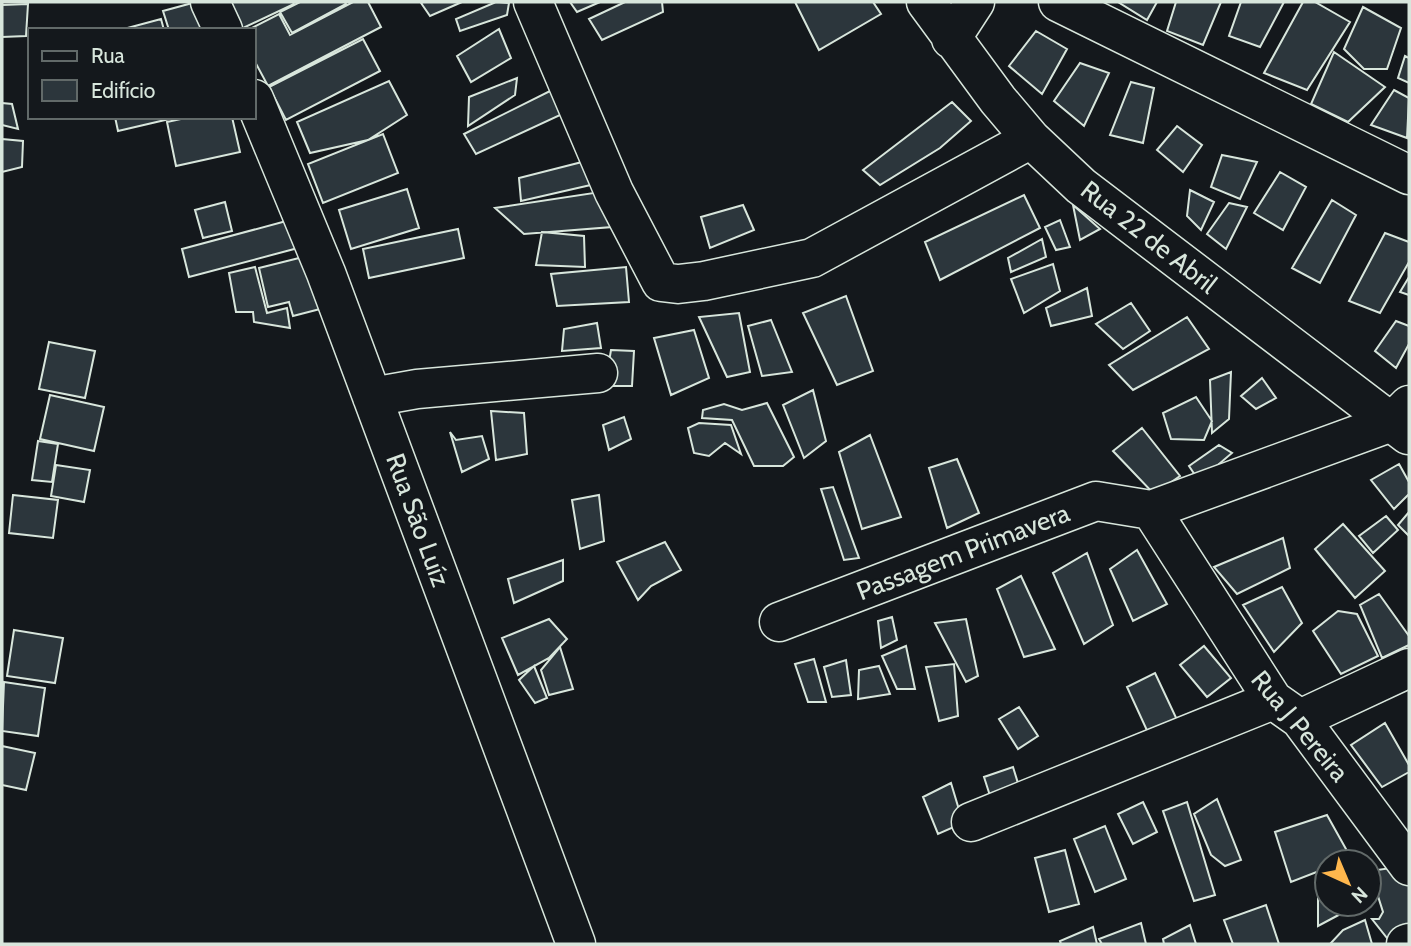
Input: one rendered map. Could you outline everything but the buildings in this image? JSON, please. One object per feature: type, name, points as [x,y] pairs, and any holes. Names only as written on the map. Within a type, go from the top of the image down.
[{"type":"street","points":[[210,2],[222,28]]},
{"type":"street","points":[[533,2],[614,192],[661,282],[678,284],[704,281],[812,258],[1031,139]]},
{"type":"street","name":"Rua 22 de Abril","points":[[926,2],[951,39],[1031,139],[1081,186],[1404,421]]},
{"type":"street","points":[[951,39],[975,2]]},
{"type":"street","points":[[1058,2],[1409,175]]},
{"type":"street","name":"Rua São Luíz","points":[[256,104],[278,153],[372,397],[576,944]]},
{"type":"street","points":[[372,397],[417,389],[598,373]]},
{"type":"street","points":[[1151,510],[1404,421]]},
{"type":"street","name":"Passagem Primavera","points":[[779,622],[1096,502],[1151,510]]},
{"type":"street","name":"Rua J Pereira","points":[[1151,510],[1286,710],[1409,866]]},
{"type":"street","points":[[971,822],[1409,668]]}]
